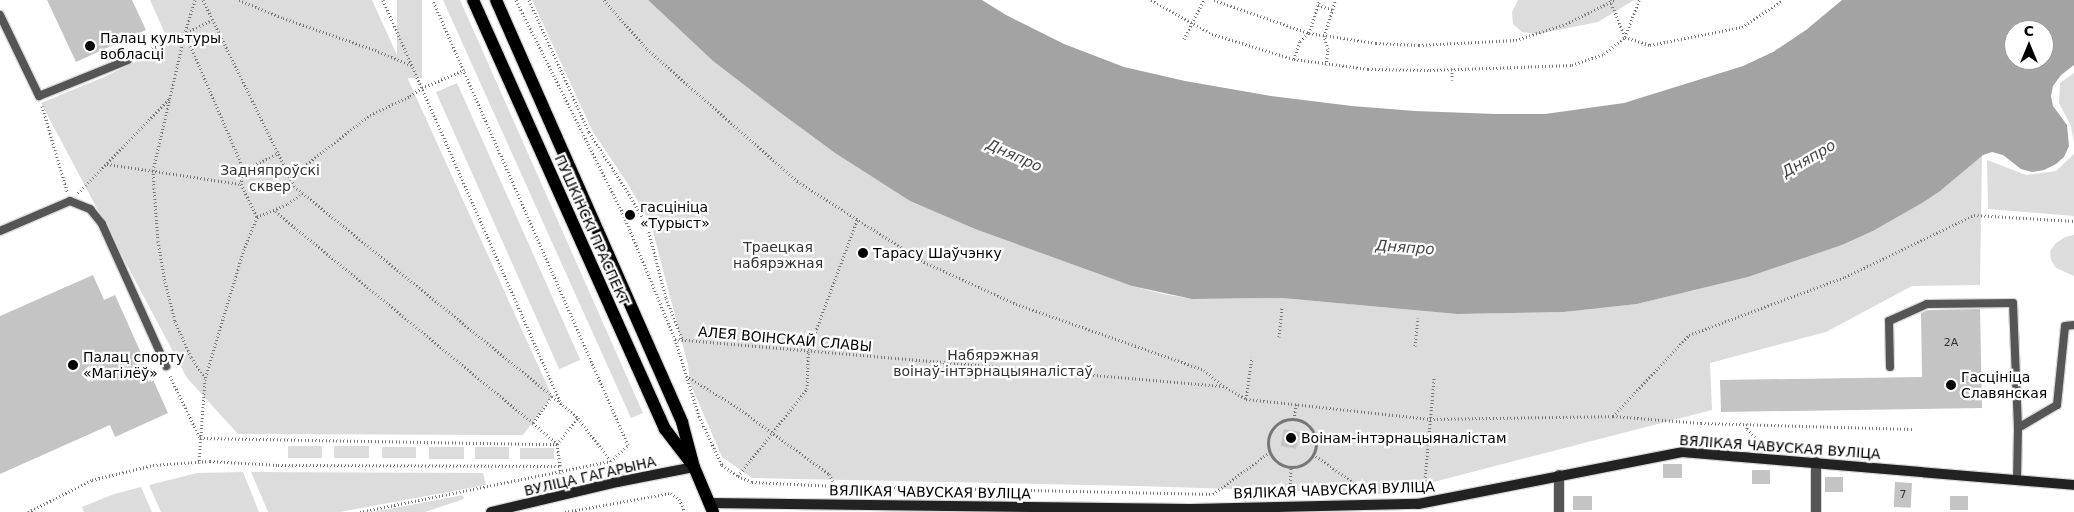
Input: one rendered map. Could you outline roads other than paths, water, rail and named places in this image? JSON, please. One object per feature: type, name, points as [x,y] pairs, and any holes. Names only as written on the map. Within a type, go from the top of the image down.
[{"type":"main road","name":"ПУШКІНСКІ ПРАСПЕКТ","points":[[473,0],[665,430],[694,467]]},
{"type":"main road","name":"ПУШКІНСКІ ПРАСПЕКТ","points":[[496,0],[682,422],[694,467],[711,507]]},
{"type":"main road","name":"ВЯЛІКАЯ ЧАВУСКАЯ ВУЛІЦА","points":[[711,507],[1418,508],[1559,475],[1682,452],[2074,485]]},
{"type":"main road","name":"ВУЛІЦА ГАГАРЫНА","points":[[491,512],[617,482],[694,467]]},
{"type":"street","points":[[1816,462],[1816,512]]},
{"type":"street","points":[[1559,475],[1559,512]]},
{"type":"lane","points":[[0,16],[39,96],[128,60]]},
{"type":"lane","points":[[0,232],[70,201],[90,209],[102,224],[166,366]]},
{"type":"lane","points":[[1890,367],[1889,321],[1927,304],[2013,303],[2018,428],[2017,479]]},
{"type":"lane","points":[[2018,428],[2056,404],[2066,326],[2074,325]]},
{"type":"water","name":"Дняпро","points":[[648,0],[982,0],[1006,15],[1064,44],[1124,67],[1185,81],[1271,96],[1352,106],[1415,111],[1545,114],[1624,103],[1743,66],[1773,52],[1806,30],[1842,0],[2074,0],[2074,65],[2061,75],[2053,86],[2051,96],[2053,106],[2067,125],[2069,146],[2064,157],[2056,164],[2044,170],[2032,172],[2021,169],[2003,155],[1992,152],[1983,155],[1940,191],[1922,203],[1873,231],[1842,245],[1748,277],[1637,304],[1564,312],[1457,314],[1282,298],[1192,299],[1132,286],[975,229],[910,201],[835,153],[713,61]]},
{"type":"place","name":"Палац культуры вобласці","points":[[90,46]]},
{"type":"place","name":"гасцініца «Турыст»","points":[[630,215]]},
{"type":"place","name":"Тарасу Шаўчэнку","points":[[863,253]]},
{"type":"place","name":"Палац спорту «Магілёў»","points":[[73,365]]},
{"type":"place","name":"Гасцініца Славянская","points":[[1951,385]]},
{"type":"place","name":"Воінам-інтэрнацыяналістам","points":[[1291,438]]},
{"type":"park label","name":"Задняпроўскі сквер","points":[[270,178]]},
{"type":"park label","name":"Траецкая набярэжная","points":[[778,256]]},
{"type":"park label","name":"Набярэжная воінаў-інтэрнацыяналістаў","points":[[993,364]]}]
